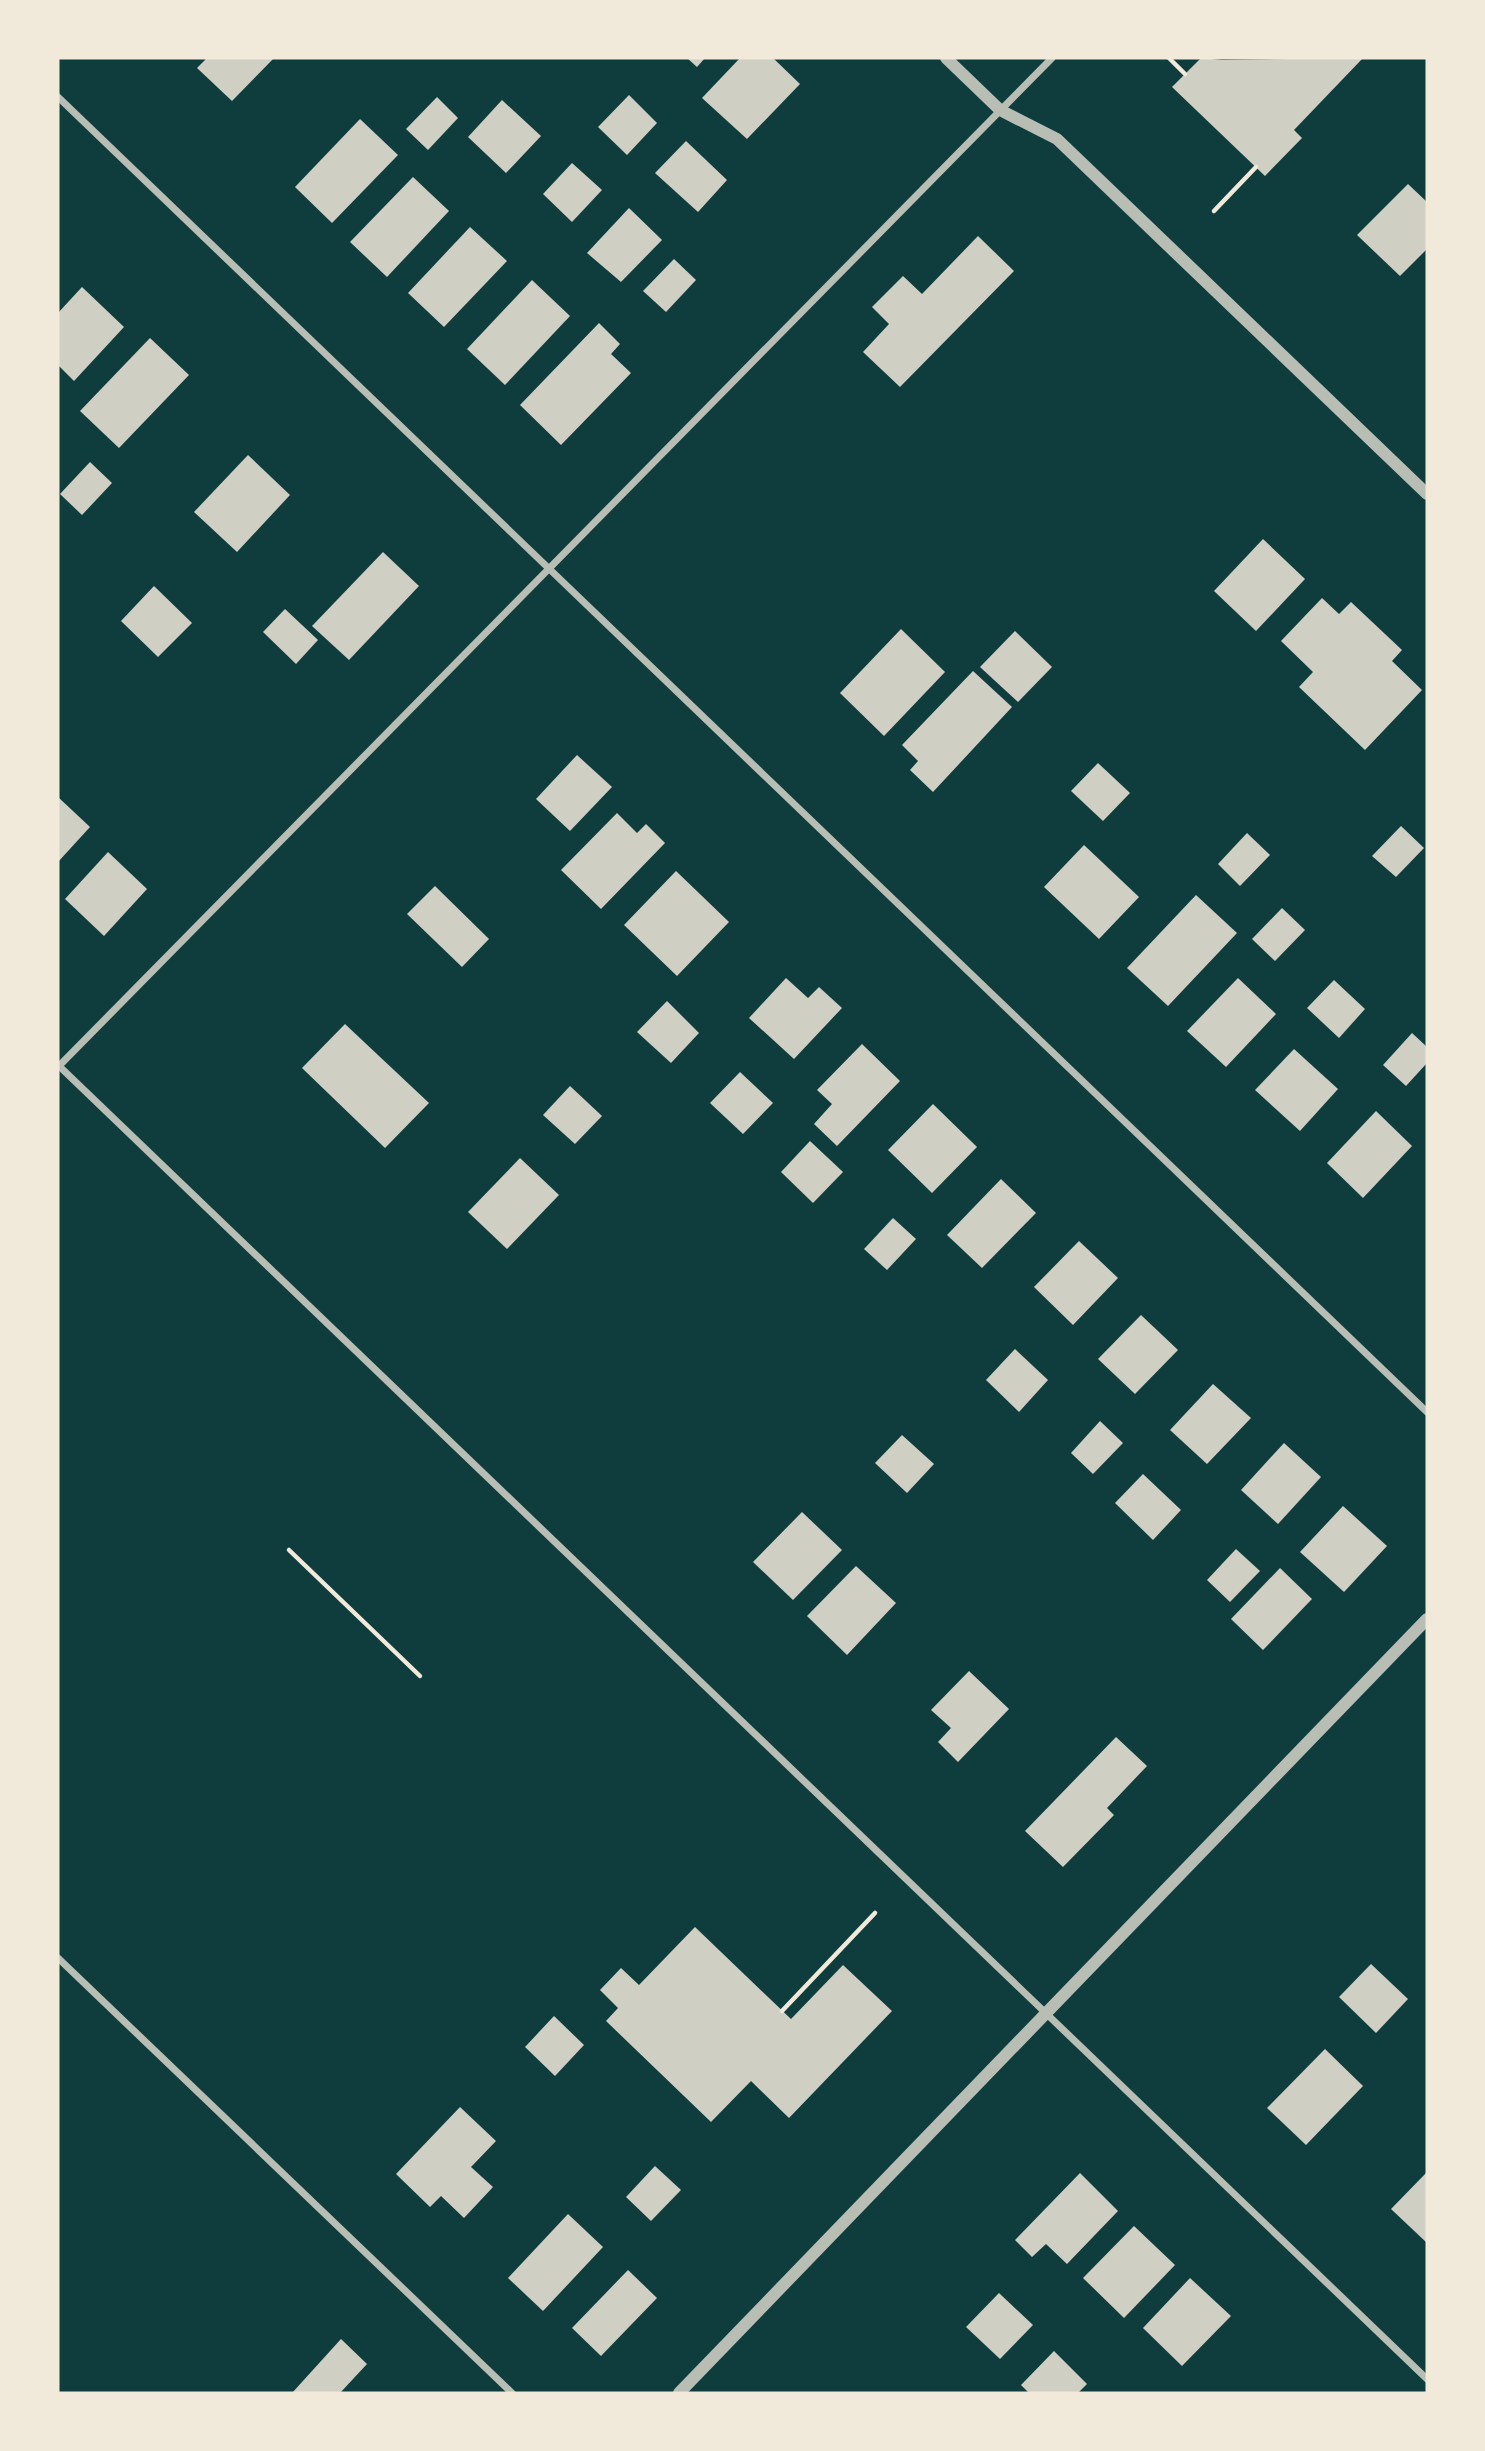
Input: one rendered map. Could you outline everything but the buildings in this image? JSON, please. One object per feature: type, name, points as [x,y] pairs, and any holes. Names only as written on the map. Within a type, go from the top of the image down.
[{"type":"street","points":[[946,58],[1000,110],[1057,139],[1427,494]]},
{"type":"street","points":[[1052,58],[59,1066],[1427,2379]]},
{"type":"street","points":[[58,97],[1427,1412]]},
{"type":"street","points":[[679,2393],[1427,1619]]},
{"type":"street","points":[[58,1958],[512,2393]]},
{"type":"path","points":[[1169,58],[1185,74]]},
{"type":"path","points":[[1214,211],[1256,167]]},
{"type":"path","points":[[289,1550],[420,1676]]},
{"type":"path","points":[[782,2011],[875,1913]]}]
